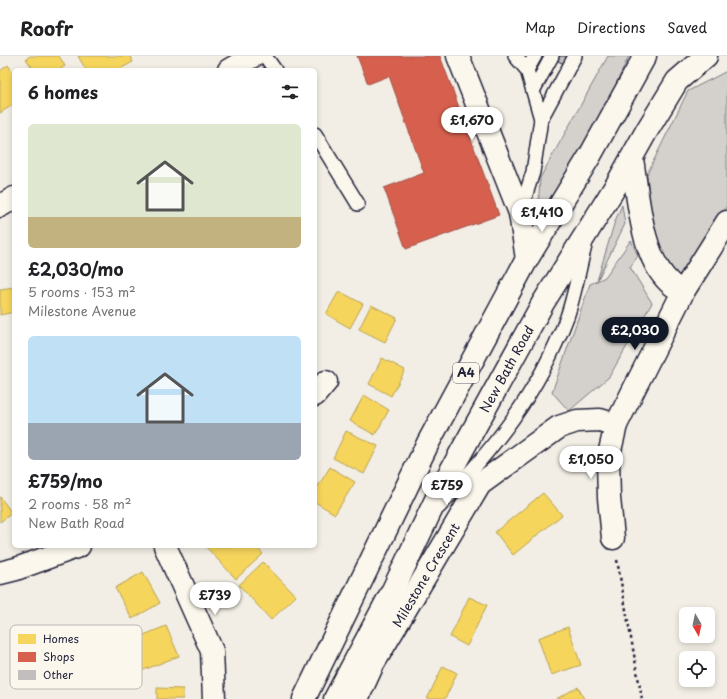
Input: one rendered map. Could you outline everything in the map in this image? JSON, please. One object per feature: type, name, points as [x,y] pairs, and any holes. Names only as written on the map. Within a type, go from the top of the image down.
[{"type":"main road","points":[[232,68],[253,56]]},
{"type":"main road","points":[[458,56],[520,213],[527,259]]},
{"type":"main road","name":"A4","points":[[304,699],[428,443],[527,259],[591,154],[645,56]]},
{"type":"main road","name":"New Bath Road","points":[[334,699],[392,592],[425,522],[501,379],[544,303],[632,159],[677,81],[706,56]]},
{"type":"main road","points":[[632,159],[640,205],[641,227],[658,267],[670,283],[683,292]]},
{"type":"main road","points":[[0,206],[12,199]]},
{"type":"main road","points":[[613,538],[609,498],[608,459],[616,425],[683,292],[727,222]]},
{"type":"main road","name":"Milestone Crescent","points":[[357,699],[373,664],[480,484],[559,427],[577,421],[600,420],[616,425]]},
{"type":"main road","points":[[0,573],[16,569],[74,548]]},
{"type":"main road","points":[[166,548],[212,651],[214,699]]},
{"type":"lane","points":[[265,56],[274,68]]},
{"type":"lane","points":[[515,56],[527,70],[541,119]]},
{"type":"lane","points":[[527,70],[534,56]]},
{"type":"lane","points":[[533,91],[552,56]]},
{"type":"lane","points":[[520,213],[533,172],[541,119],[574,56]]},
{"type":"lane","points":[[317,137],[358,204]]},
{"type":"lane","points":[[425,522],[488,453],[512,422],[531,393],[553,349],[567,315],[591,225]]},
{"type":"path","points":[[613,538],[635,671],[642,699]]},
{"type":"shaded area","points":[[608,56],[629,56],[606,106],[548,204],[538,210],[540,178]]},
{"type":"shaded area","points":[[727,71],[727,205],[706,249],[678,282],[655,252],[647,174],[688,91]]},
{"type":"shaded area","points":[[622,205],[625,224],[597,281],[615,221]]},
{"type":"shaded area","points":[[631,240],[638,256],[630,267],[652,303],[609,377],[569,411],[552,392],[590,284],[605,277]]},
{"type":"building: Homes","points":[[30,56],[59,56],[65,66],[62,68],[33,68],[26,59]]},
{"type":"building: Homes","points":[[78,56],[130,56],[133,62],[122,68],[85,68]]},
{"type":"building: Homes","points":[[8,65],[12,71],[12,105],[0,113],[0,71]]},
{"type":"building: Homes","points":[[12,287],[12,312],[0,315],[0,289]]},
{"type":"building: Homes","points":[[339,291],[363,304],[350,328],[326,314]]},
{"type":"building: Homes","points":[[371,305],[397,318],[385,342],[359,329]]},
{"type":"building: Homes","points":[[382,358],[405,370],[391,396],[369,384]]},
{"type":"building: Homes","points":[[364,395],[389,410],[375,435],[350,421]]},
{"type":"building: Homes","points":[[346,431],[378,446],[364,474],[333,458]]},
{"type":"building: Homes","points":[[330,467],[355,482],[335,514],[317,503],[317,488]]},
{"type":"building: Homes","points":[[543,493],[562,515],[513,555],[495,532]]},
{"type":"building: Homes","points":[[0,497],[12,513],[0,522]]},
{"type":"building: Homes","points":[[207,548],[258,548],[263,554],[236,579]]},
{"type":"building: Homes","points":[[263,562],[296,596],[271,620],[239,585]]},
{"type":"building: Homes","points":[[143,572],[160,603],[132,619],[115,588]]},
{"type":"building: Homes","points":[[469,597],[487,605],[467,646],[450,637]]},
{"type":"building: Homes","points":[[166,626],[179,656],[142,671],[142,636]]},
{"type":"building: Homes","points":[[568,627],[581,665],[551,675],[538,638]]},
{"type":"building: Homes","points":[[443,666],[457,673],[445,699],[427,699]]},
{"type":"building: Homes","points":[[578,687],[584,699],[556,699]]},
{"type":"building: Homes","points":[[157,688],[183,689],[183,699],[157,699]]},
{"type":"building: Shops","points":[[357,56],[440,56],[499,215],[406,249],[384,188],[424,173],[389,76],[368,84]]},
{"type":"building: Other","points":[[549,56],[581,56],[573,69]]}]
